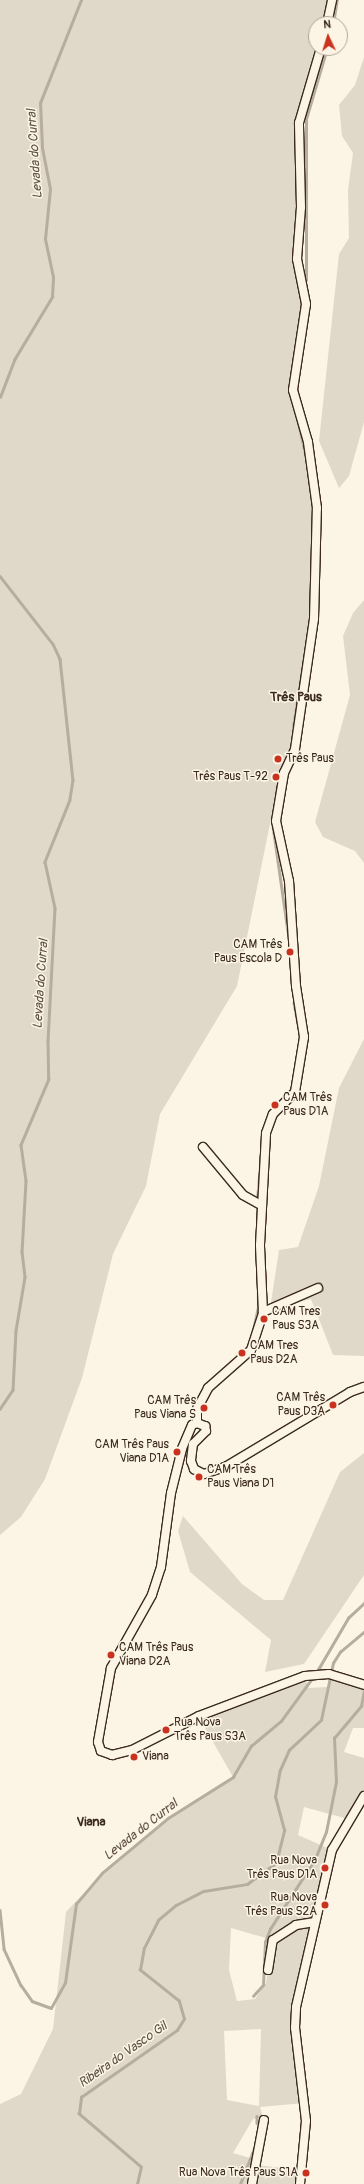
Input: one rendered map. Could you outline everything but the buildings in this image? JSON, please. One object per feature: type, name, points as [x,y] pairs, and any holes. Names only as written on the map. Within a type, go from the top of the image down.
[{"type":"street","points":[[329,16],[332,0]]},
{"type":"street","points":[[197,1423],[197,1409],[208,1388],[251,1350],[263,1312],[261,1205],[268,1122],[295,1092],[304,1037],[296,986],[289,881],[276,821],[284,773],[295,749],[314,619],[317,508],[308,442],[294,390],[306,304],[297,259],[301,207],[299,123],[319,56]]},
{"type":"street","points":[[203,1147],[244,1195],[261,1205]]},
{"type":"street","points":[[263,1312],[318,1288]]},
{"type":"street","points":[[197,1423],[202,1424],[206,1431],[193,1444],[191,1461],[194,1469],[204,1474],[227,1466],[350,1392],[364,1387]]},
{"type":"street","points":[[197,1423],[192,1426],[182,1449],[171,1493],[161,1567],[152,1595],[111,1668],[106,1687],[98,1742],[104,1754],[112,1756],[132,1750],[199,1716],[305,1676],[329,1674],[364,1685]]},
{"type":"street","points":[[300,2184],[306,2121],[295,2020],[315,1922],[332,1850],[364,1796]]},
{"type":"street","points":[[268,1970],[273,1940],[296,1925],[315,1922]]},
{"type":"street","points":[[252,2184],[264,2120]]},
{"type":"shaded area","points":[[0,0],[332,0],[329,16],[308,16],[308,56],[319,56],[299,123],[297,259],[306,304],[293,390],[308,442],[317,508],[314,619],[295,749],[271,819],[237,986],[160,1114],[146,1186],[113,1254],[82,1378],[45,1479],[21,1517],[0,1535]]},
{"type":"shaded area","points":[[364,57],[364,422],[349,476],[339,488],[319,441],[339,254],[349,238],[348,190],[353,153],[342,136],[339,105],[355,85]]},
{"type":"shaded area","points":[[364,600],[364,863],[355,851],[323,837],[315,822],[350,695],[343,636],[353,613]]},
{"type":"shaded area","points":[[364,1039],[364,1356],[333,1355],[311,1299],[270,1309],[279,1250],[298,1247],[319,1186],[339,1088]]},
{"type":"shaded area","points":[[364,1453],[364,1575],[304,1664],[265,1672],[271,1640],[190,1572],[178,1531],[183,1516],[242,1584],[264,1600],[283,1600],[340,1472]]},
{"type":"shaded area","points":[[305,1676],[308,1688],[328,1687],[330,1677],[364,1685],[364,1728],[353,1728],[344,1752],[364,1758],[364,1796],[348,1819],[304,1807],[298,1835],[332,1850],[296,2007],[304,2103],[260,2107],[263,2117],[253,2119],[233,2153],[257,2160],[256,2165],[301,2170],[300,2184],[0,2184],[0,2104],[21,2094],[53,2029],[66,1912],[102,1874],[168,1819],[233,1777],[201,1721]],"holes":[[[231,1928],[273,1940],[266,1983],[255,1999],[237,2001],[229,1970]],[[261,2029],[259,2106],[227,2100],[224,2031]]]},
{"type":"waterway","name":"Levada do Curral","points":[[0,397],[14,360],[52,297],[53,277],[45,239],[50,189],[42,148],[40,103],[81,0]]},
{"type":"waterway","points":[[334,16],[337,0]]},
{"type":"waterway","points":[[306,280],[306,119],[325,56]]},
{"type":"waterway","points":[[297,416],[306,456]]},
{"type":"waterway","points":[[311,591],[312,562]]},
{"type":"waterway","name":"Levada do Curral","points":[[0,576],[53,644],[60,659],[73,780],[70,800],[45,862],[55,908],[48,1040],[49,1079],[21,1145],[26,1181],[22,1252],[25,1277],[16,1331],[13,1390],[0,1409]]},
{"type":"waterway","points":[[293,727],[307,640]]},
{"type":"waterway","points":[[276,797],[277,786]]},
{"type":"waterway","points":[[273,826],[288,931]]},
{"type":"waterway","points":[[294,1003],[299,1028]]},
{"type":"waterway","points":[[263,1130],[272,1110]]},
{"type":"waterway","points":[[257,1200],[261,1153]]},
{"type":"waterway","points":[[252,1335],[258,1307],[257,1205]]},
{"type":"waterway","name":"Levada do Curral","points":[[316,1673],[348,1618],[364,1603]]},
{"type":"waterway","name":"Ribeira do Vasco Gil","points":[[137,2184],[141,2167],[79,2114],[81,2097],[177,2030],[184,2019],[179,2001],[140,1970],[144,1948],[158,1920],[176,1905],[204,1891],[247,1884],[276,1863],[284,1830],[275,1797],[280,1770],[289,1750],[321,1720],[333,1663],[340,1652],[364,1632]]},
{"type":"waterway","name":"Levada do Curral","points":[[0,1910],[4,1949],[21,1985],[32,2001],[51,2008],[65,1983],[76,1904],[102,1873],[168,1818],[233,1777],[251,1746],[281,1721],[313,1677]]},
{"type":"waterway","name":"Levada do Curral","points":[[253,1996],[263,1985],[265,1942],[270,1929],[315,1859],[326,1832],[336,1782],[334,1738],[361,1706],[364,1691]]},
{"type":"waterway","name":"Levada do Curral","points":[[257,2116],[257,2123]]},
{"type":"waterway","name":"Levada do Curral","points":[[240,2184],[255,2146]]},
{"type":"place","name":"Três Paus","points":[[278,759]]},
{"type":"place","name":"Três Paus T-92","points":[[276,777]]},
{"type":"place","name":"CAM Três Paus Escola D","points":[[290,952]]},
{"type":"place","name":"CAM Três Paus D1A","points":[[275,1105]]},
{"type":"place","name":"CAM Tres Paus S3A","points":[[264,1319]]},
{"type":"place","name":"CAM Tres Paus D2A","points":[[242,1353]]},
{"type":"place","name":"CAM Três Paus D3A","points":[[333,1405]]},
{"type":"place","name":"CAM Três Paus Viana S","points":[[204,1408]]},
{"type":"place","name":"CAM Três Paus Viana D1A","points":[[177,1452]]},
{"type":"place","name":"CAM Três Paus Viana D1","points":[[199,1477]]},
{"type":"place","name":"CAM Três Paus Viana D2A","points":[[111,1655]]},
{"type":"place","name":"Rua Nova Três Paus S3A","points":[[166,1730]]},
{"type":"place","name":"Viana","points":[[134,1757]]},
{"type":"place","name":"Rua Nova Três Paus D1A","points":[[325,1868]]},
{"type":"place","name":"Rua Nova Três Paus S2A","points":[[325,1905]]},
{"type":"place","name":"Rua Nova Três Paus S1A","points":[[306,2173]]},
{"type":"district","name":"Três Paus","points":[[296,697]]},
{"type":"district","name":"Viana","points":[[91,1822]]}]
